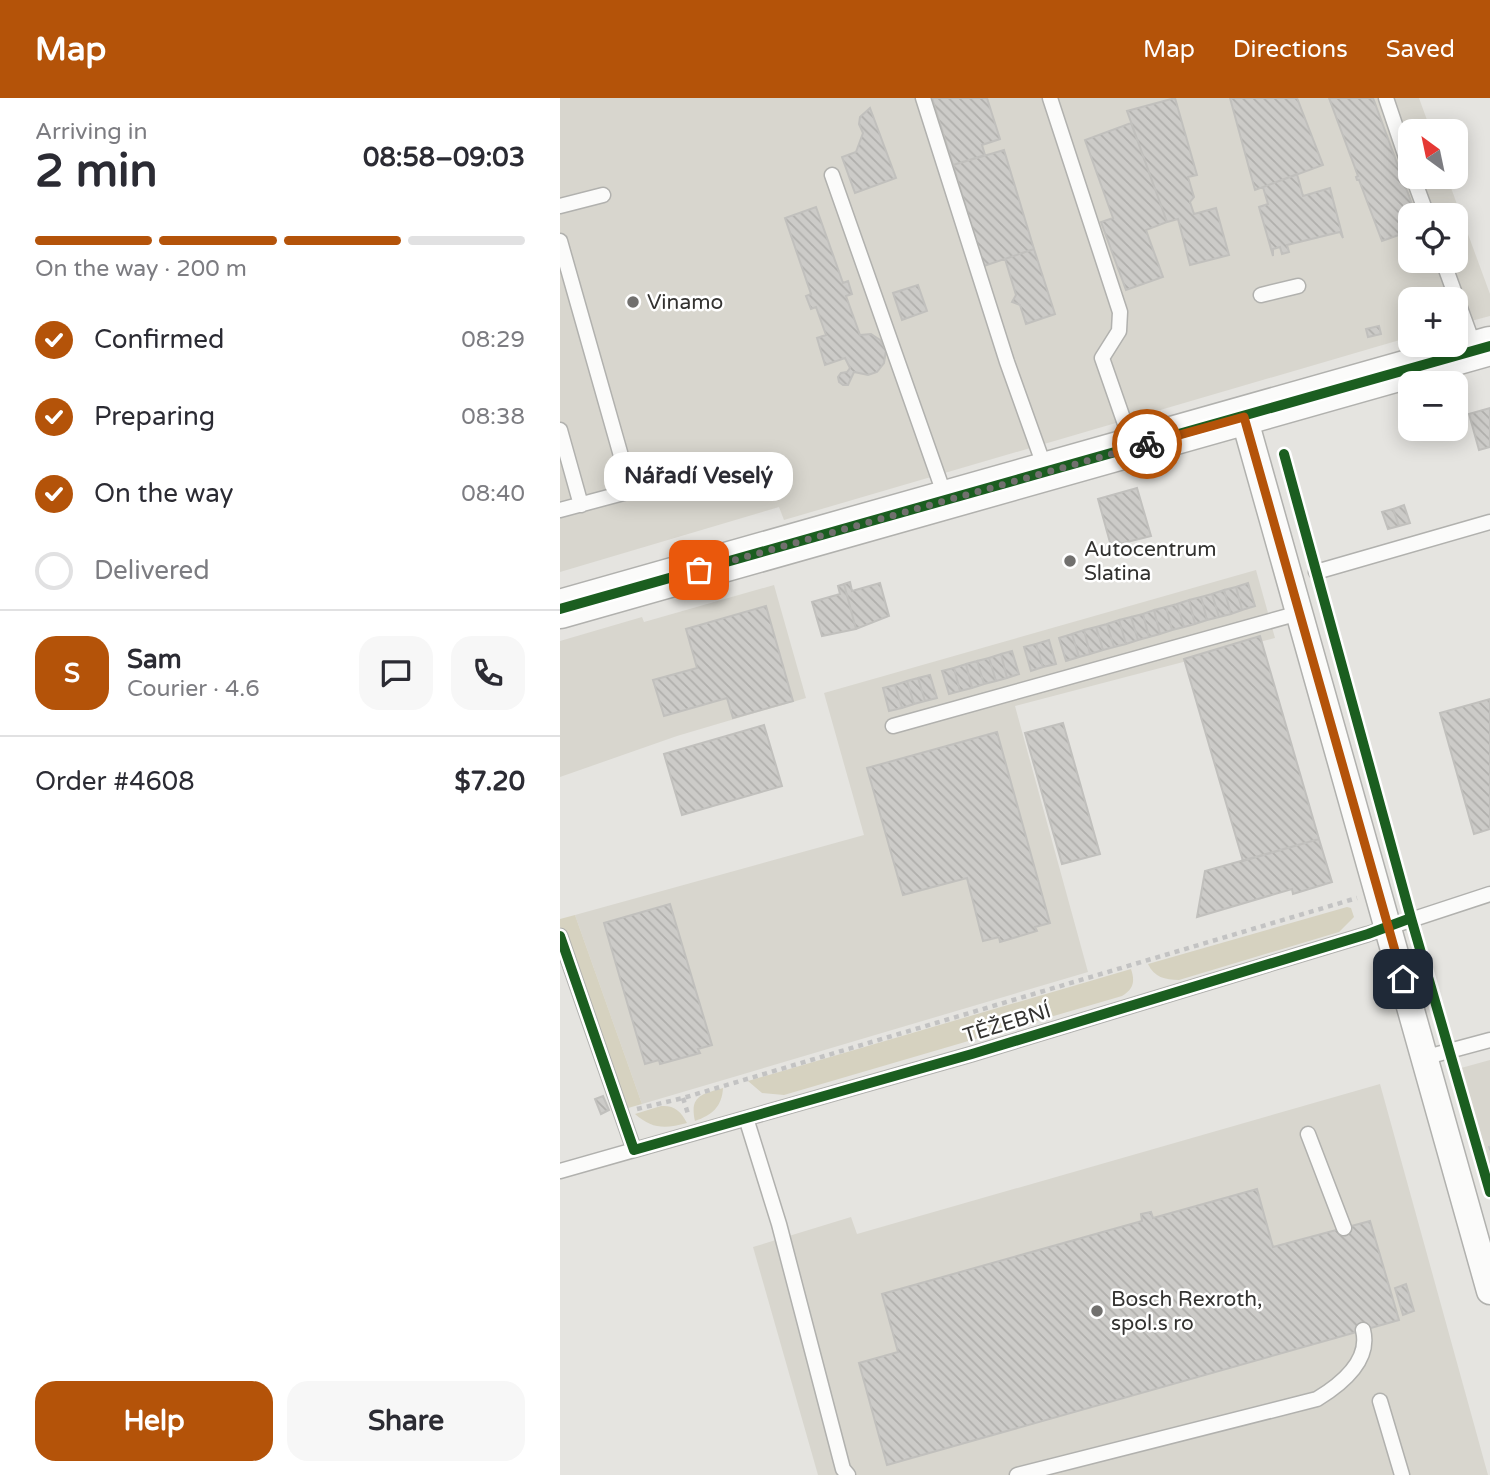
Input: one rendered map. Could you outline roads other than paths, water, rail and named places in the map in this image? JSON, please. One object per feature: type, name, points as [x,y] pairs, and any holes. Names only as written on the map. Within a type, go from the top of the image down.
[{"type":"main road","points":[[560,609],[1483,348]]},
{"type":"street","points":[[1244,417],[1490,1292]]},
{"type":"lane","points":[[923,98],[1007,362],[1046,473]]},
{"type":"lane","points":[[1050,98],[1120,312],[1119,331],[1102,358],[1134,448]]},
{"type":"lane","points":[[1386,98],[1398,134]]},
{"type":"lane","points":[[832,175],[947,500]]},
{"type":"lane","points":[[560,206],[604,195]]},
{"type":"lane","points":[[560,241],[631,491],[560,510]]},
{"type":"lane","points":[[1449,273],[1483,348]]},
{"type":"lane","points":[[1261,295],[1298,286]]},
{"type":"lane","points":[[560,430],[581,505]]},
{"type":"lane","points":[[1316,572],[1490,522]]},
{"type":"lane","points":[[893,726],[1299,613]]},
{"type":"lane","name":"TĚŽEBNÍ","points":[[560,1171],[972,1054],[1490,894]]},
{"type":"lane","points":[[560,936],[634,1150]]},
{"type":"lane","points":[[1423,1058],[1490,1040]]},
{"type":"lane","points":[[746,1118],[779,1224],[843,1469],[848,1475]]},
{"type":"lane","points":[[1308,1135],[1344,1228]]},
{"type":"lane","points":[[1017,1475],[1317,1399],[1338,1387],[1362,1355],[1366,1341],[1363,1330]]},
{"type":"lane","points":[[1381,1401],[1398,1474]]},
{"type":"place","name":"Vinamo","points":[[633,302]]},
{"type":"place","name":"Autocentrum Slatina","points":[[1070,561]]},
{"type":"place","name":"Nářadí Veselý","points":[[699,570]]},
{"type":"place","name":"Bosch Rexroth, spol.s ro","points":[[1097,1311]]}]
